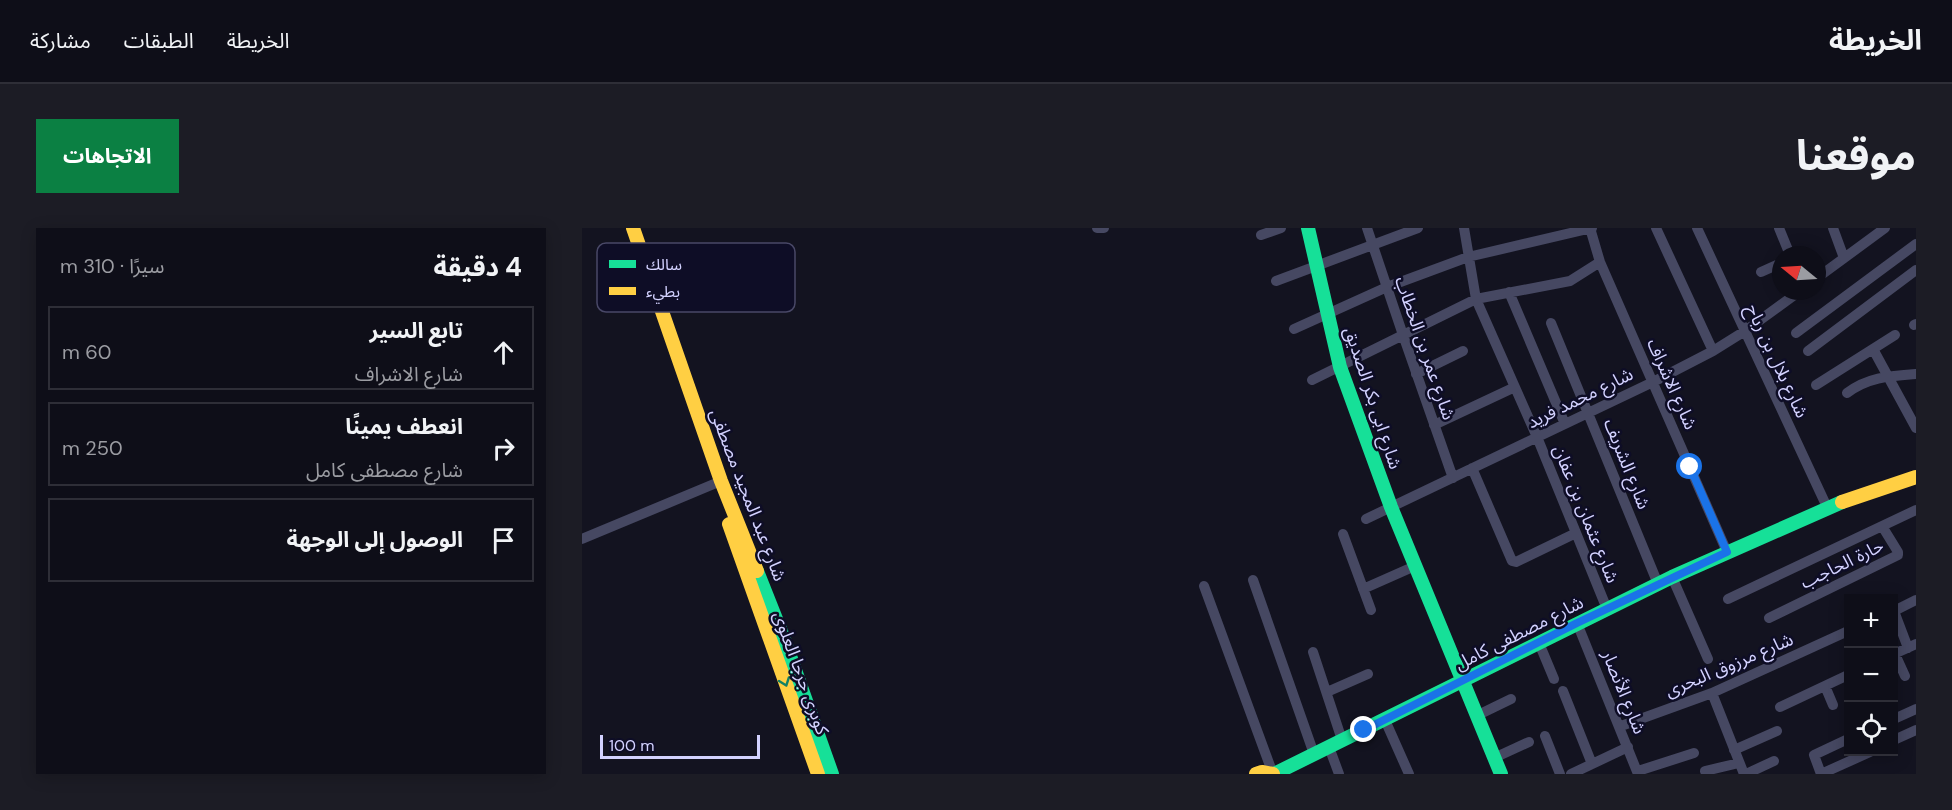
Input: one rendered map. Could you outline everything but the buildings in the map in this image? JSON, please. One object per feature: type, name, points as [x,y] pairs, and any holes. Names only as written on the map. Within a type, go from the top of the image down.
[{"type":"street","name":"شارع عبد المجيد مصطفى","points":[[633,228],[638,243]]},
{"type":"street","points":[[1097,228],[1104,228]]},
{"type":"street","points":[[1261,235],[1281,228]]},
{"type":"street","name":"شارع ابى بكر الصديق","points":[[1308,228],[1340,367],[1391,507],[1461,682],[1501,774]]},
{"type":"street","name":"شارع عمر بن الخطاب","points":[[1367,228],[1453,478]]},
{"type":"street","points":[[1276,281],[1418,228]]},
{"type":"street","name":"شارع عثمان بن عفان","points":[[1464,228],[1476,299],[1537,437],[1607,609]]},
{"type":"street","points":[[1294,329],[1387,287],[1468,257],[1591,228]]},
{"type":"street","name":"شارع الاشراف","points":[[1591,228],[1600,262],[1727,552]]},
{"type":"street","points":[[1656,228],[1713,351]]},
{"type":"street","name":"شارع بلال بن رباح","points":[[1697,228],[1827,507]]},
{"type":"street","points":[[1779,228],[1786,246]]},
{"type":"street","points":[[1833,228],[1844,258]]},
{"type":"street","points":[[1826,271],[1885,228]]},
{"type":"street","points":[[1916,244],[1799,330],[1811,349],[1916,270]]},
{"type":"street","points":[[1312,380],[1476,299],[1570,281],[1600,262]]},
{"type":"street","points":[[1761,272],[1772,267]]},
{"type":"street","points":[[1509,292],[1565,424]]},
{"type":"street","name":"شارع محمد فريد","points":[[1366,519],[1713,351],[1788,300]]},
{"type":"street","name":"شارع عبد المجيد مصطفى","points":[[662,312],[721,481],[784,639],[832,774]]},
{"type":"street","name":"شارع الشريف","points":[[1551,322],[1659,584]]},
{"type":"street","points":[[1816,386],[1895,335]]},
{"type":"street","points":[[1873,349],[1916,428]]},
{"type":"street","points":[[1416,374],[1463,351]]},
{"type":"street","points":[[1846,393],[1866,381],[1887,376],[1916,374]]},
{"type":"street","points":[[1434,425],[1515,387]]},
{"type":"street","points":[[1472,468],[1512,561],[1516,562],[1576,533]]},
{"type":"street","name":"شارع مصطفى كامل","points":[[1279,773],[1672,577],[1827,507],[1916,477]]},
{"type":"street","points":[[582,539],[721,481]]},
{"type":"street","name":"كوبرى جرجا العلوى","points":[[721,481],[725,512],[818,774]]},
{"type":"street","name":"حارة الحاجب","points":[[1728,599],[1916,510]]},
{"type":"street","name":"حارة الحاجب","points":[[1769,618],[1898,555],[1882,526]]},
{"type":"street","points":[[1343,534],[1371,610]]},
{"type":"street","points":[[1363,589],[1415,566]]},
{"type":"street","points":[[1672,577],[1708,659]]},
{"type":"street","points":[[1253,580],[1314,754]]},
{"type":"street","points":[[1204,586],[1279,773],[1256,774]]},
{"type":"street","points":[[1898,609],[1916,600]]},
{"type":"street","points":[[1898,619],[1912,646],[1898,652]]},
{"type":"street","name":"شارع الأنصار","points":[[1577,623],[1621,726],[1638,773]]},
{"type":"street","name":"شارع مرزوق البحرى","points":[[1621,726],[1712,693],[1844,633]]},
{"type":"street","points":[[1539,643],[1554,679]]},
{"type":"street","points":[[1313,652],[1342,740]]},
{"type":"street","points":[[1898,662],[1905,676]]},
{"type":"street","points":[[1327,692],[1368,674]]},
{"type":"street","points":[[1780,707],[1844,679]]},
{"type":"street","points":[[1825,686],[1833,705]]},
{"type":"street","points":[[1563,692],[1591,768]]},
{"type":"street","points":[[1712,693],[1745,774],[1774,761]]},
{"type":"street","points":[[1476,716],[1511,699]]},
{"type":"street","points":[[1898,717],[1916,709]]},
{"type":"street","points":[[1385,720],[1409,774]]},
{"type":"street","points":[[1734,750],[1778,730]]},
{"type":"street","points":[[1898,738],[1916,730]]},
{"type":"street","points":[[1545,736],[1560,774]]},
{"type":"street","points":[[1844,741],[1814,755],[1821,774],[1861,756]]},
{"type":"street","points":[[1494,758],[1529,742]]},
{"type":"street","points":[[1329,747],[1340,774]]},
{"type":"street","points":[[1572,774],[1591,768],[1628,747]]},
{"type":"street","points":[[1638,773],[1694,753]]},
{"type":"street","points":[[1705,771],[1739,763]]},
{"type":"traffic: fast","points":[[1308,228],[1340,367],[1391,507],[1501,774]]},
{"type":"traffic: fast","points":[[1274,774],[1672,577],[1842,502]]},
{"type":"traffic: fast","points":[[757,571],[832,774]]},
{"type":"traffic: slow","points":[[633,228],[638,243]]},
{"type":"traffic: slow","points":[[662,312],[721,481],[757,571]]},
{"type":"traffic: slow","points":[[1842,502],[1916,477]]},
{"type":"traffic: slow","points":[[729,524],[818,774]]},
{"type":"traffic: slow","points":[[1256,774],[1262,772],[1273,774]]},
{"type":"route","points":[[1364,730],[1577,623],[1727,552],[1690,467]]}]
